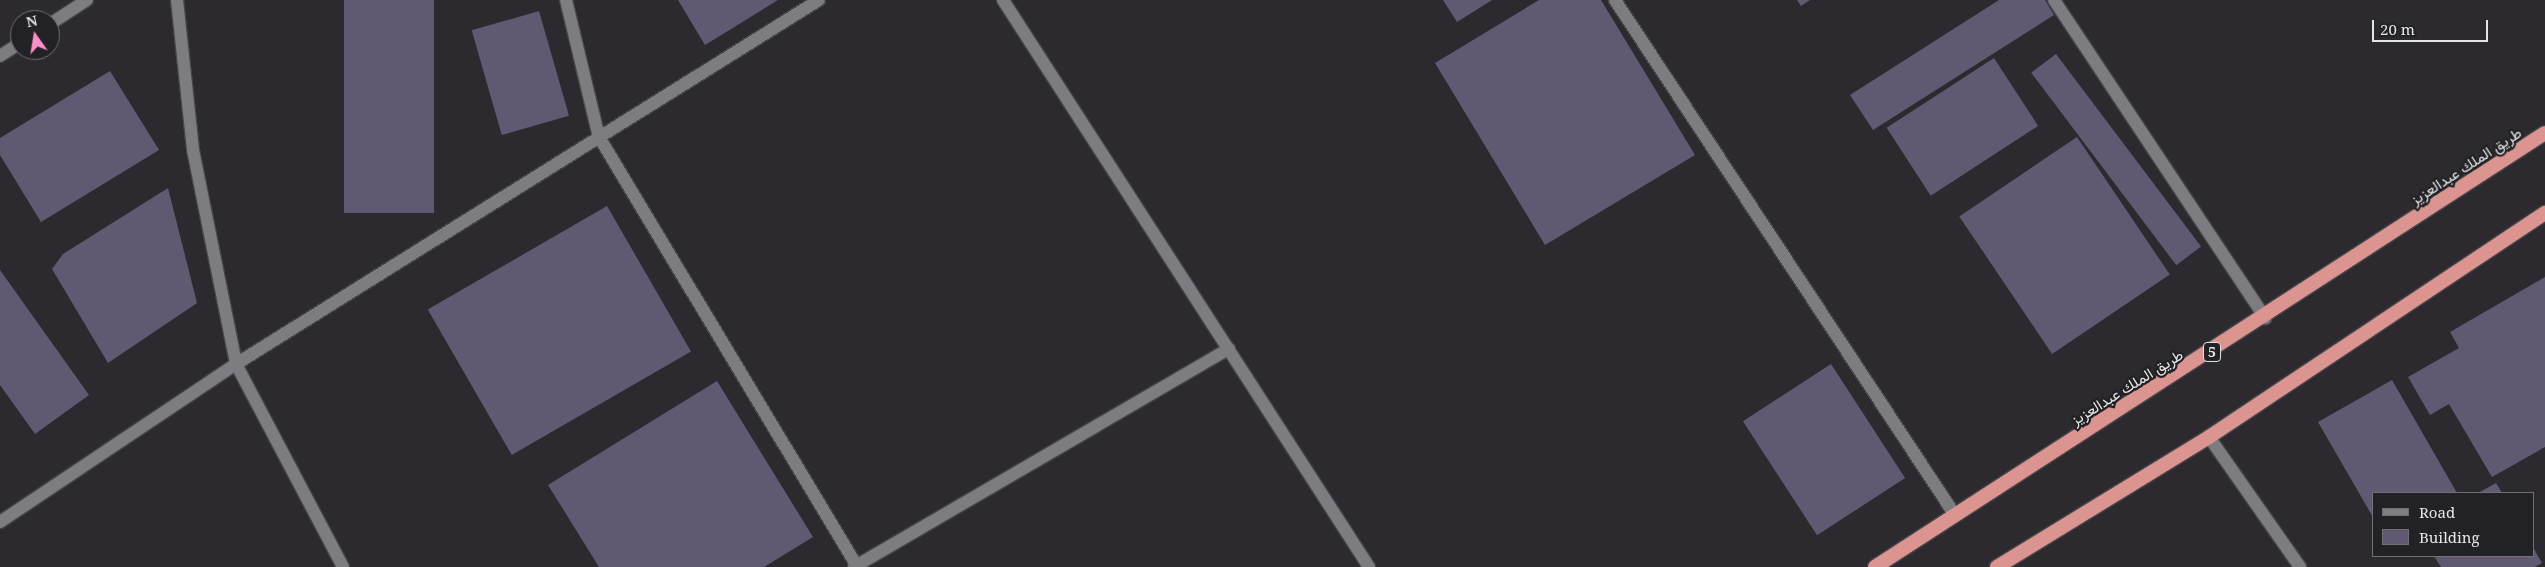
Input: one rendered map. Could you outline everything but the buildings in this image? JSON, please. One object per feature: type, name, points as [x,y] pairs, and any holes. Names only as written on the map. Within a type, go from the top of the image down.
[{"type":"highway","name":"طريق الملك عبدالعزيز","points":[[1875,567],[2265,318],[2545,133]]},
{"type":"highway","points":[[1997,567],[2209,437],[2545,213]]},
{"type":"street","points":[[60,18],[87,0]]},
{"type":"street","points":[[177,0],[193,150],[236,364],[343,567]]},
{"type":"street","points":[[566,0],[599,137],[856,566],[1229,350]]},
{"type":"street","points":[[0,522],[236,364],[819,0]]},
{"type":"street","points":[[1004,0],[1370,567]]},
{"type":"street","points":[[1614,0],[1955,515]]},
{"type":"street","points":[[2054,0],[2265,318]]},
{"type":"street","points":[[2209,437],[2300,567]]}]
